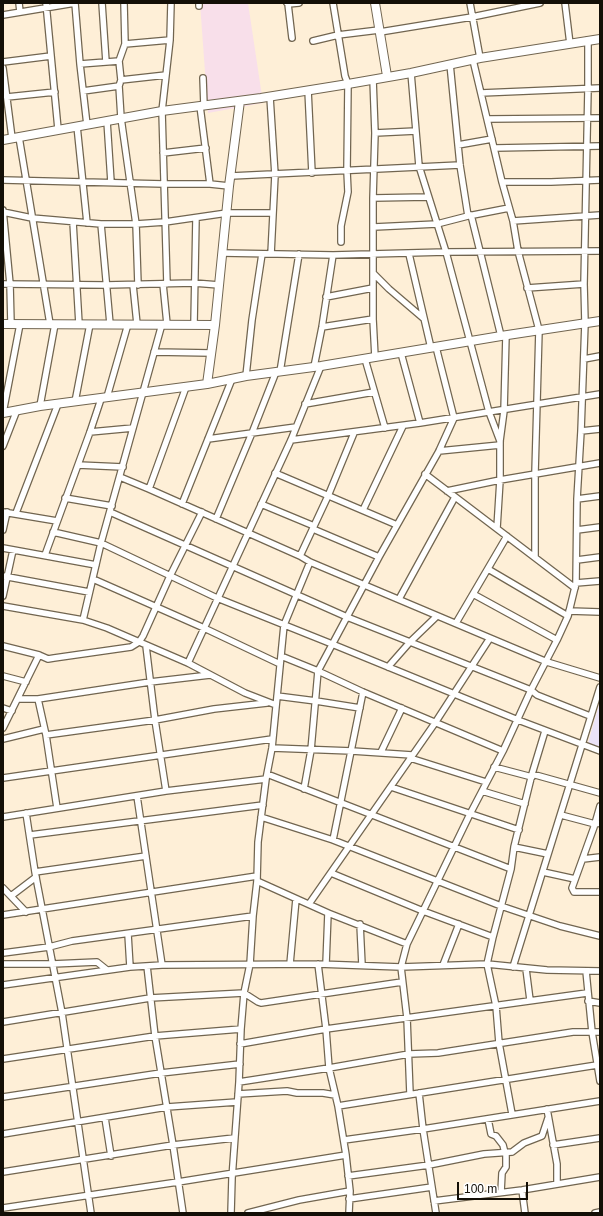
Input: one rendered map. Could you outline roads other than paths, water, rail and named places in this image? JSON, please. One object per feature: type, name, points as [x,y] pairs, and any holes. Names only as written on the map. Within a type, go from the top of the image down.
[{"type":"street","points":[[18,3],[20,12]]},
{"type":"street","points":[[3,16],[46,5],[75,3],[87,125]]},
{"type":"street","points":[[102,3],[106,62]]},
{"type":"street","points":[[45,555],[65,498],[132,324],[135,285],[136,224],[121,118],[119,61],[124,44],[124,3]]},
{"type":"street","points":[[83,620],[101,543],[142,393],[154,352],[165,324],[165,222],[162,111],[170,40],[171,3]]},
{"type":"street","points":[[292,38],[288,4],[298,3]]},
{"type":"street","points":[[333,3],[345,76],[348,84],[348,192],[341,226],[341,242]]},
{"type":"street","points":[[375,3],[387,76]]},
{"type":"street","points":[[470,3],[481,93],[502,182],[513,221],[518,251],[527,288],[539,330],[535,473],[535,557]]},
{"type":"street","points":[[313,41],[338,35],[379,31],[540,3]]},
{"type":"street","points":[[565,3],[570,44]]},
{"type":"street","points":[[46,5],[58,130]]},
{"type":"street","points":[[3,140],[162,111],[240,101],[348,84],[477,59],[600,39]]},
{"type":"street","points":[[124,44],[170,40]]},
{"type":"street","points":[[410,1094],[407,1018],[401,967],[407,944],[470,814],[503,751],[531,690],[547,662],[568,614],[576,585],[577,499],[580,466],[585,323],[584,284],[587,181],[588,40]]},
{"type":"street","points":[[3,62],[51,56]]},
{"type":"street","points":[[80,64],[119,61]]},
{"type":"street","points":[[450,64],[460,165],[469,215],[504,335],[504,410],[500,443],[500,480],[497,528]]},
{"type":"street","points":[[3,68],[6,97],[25,180],[53,324],[40,406]]},
{"type":"street","points":[[411,73],[420,166],[428,197],[446,252],[489,412],[500,443]]},
{"type":"street","points":[[83,91],[166,74]]},
{"type":"street","points":[[203,78],[202,106],[210,184]]},
{"type":"street","points":[[373,79],[375,133],[373,170],[373,319],[375,357]]},
{"type":"street","points":[[481,93],[600,88]]},
{"type":"street","points":[[308,90],[312,173]]},
{"type":"street","points":[[6,97],[55,92]]},
{"type":"street","points":[[270,96],[275,175],[271,254]]},
{"type":"street","points":[[207,384],[212,353],[240,101]]},
{"type":"street","points":[[488,120],[600,118]]},
{"type":"street","points":[[106,121],[111,182]]},
{"type":"street","points":[[77,126],[84,182],[87,223]]},
{"type":"street","points":[[375,133],[416,131]]},
{"type":"street","points":[[458,145],[492,139]]},
{"type":"street","points":[[495,148],[600,146]]},
{"type":"street","points":[[163,153],[206,148]]},
{"type":"street","points":[[232,176],[460,165]]},
{"type":"street","points":[[3,180],[210,184],[230,186]]},
{"type":"street","points":[[502,182],[600,180]]},
{"type":"street","points":[[373,198],[428,197]]},
{"type":"street","points":[[374,227],[437,224],[469,215],[509,208]]},
{"type":"street","points":[[215,324],[7,324],[10,284],[3,212],[32,218],[101,224],[165,222],[227,213],[273,213]]},
{"type":"street","points":[[513,221],[600,215]]},
{"type":"street","points":[[194,324],[196,218]]},
{"type":"street","points":[[73,222],[79,324]]},
{"type":"street","points":[[101,224],[110,324]]},
{"type":"street","points":[[222,253],[332,255],[446,252],[600,251]]},
{"type":"street","points":[[246,376],[252,320],[262,254]]},
{"type":"street","points":[[216,519],[278,372],[299,254]]},
{"type":"street","points":[[304,789],[311,750],[318,671],[379,557],[439,450],[454,418],[423,318],[409,254]]},
{"type":"street","points":[[188,663],[306,404],[317,366],[332,255]]},
{"type":"street","points":[[374,274],[423,318]]},
{"type":"street","points":[[3,284],[135,285],[194,283],[219,285]]},
{"type":"street","points":[[527,288],[584,284]]},
{"type":"street","points":[[326,297],[373,288]]},
{"type":"street","points":[[322,327],[373,319]]},
{"type":"street","points":[[20,324],[3,413],[40,406],[207,384],[246,376],[365,359],[504,335],[600,321]]},
{"type":"street","points":[[75,402],[90,324]]},
{"type":"street","points":[[154,352],[212,353]]},
{"type":"street","points":[[401,353],[420,424]]},
{"type":"street","points":[[584,359],[600,356]]},
{"type":"street","points":[[365,359],[385,428]]},
{"type":"street","points":[[182,504],[232,379]]},
{"type":"street","points":[[149,489],[186,387]]},
{"type":"street","points":[[306,404],[374,392]]},
{"type":"street","points":[[290,440],[420,424],[600,394]]},
{"type":"street","points":[[16,514],[58,404]]},
{"type":"street","points":[[3,446],[17,410]]},
{"type":"street","points":[[363,510],[404,426]]},
{"type":"street","points":[[208,439],[296,427]]},
{"type":"street","points":[[90,432],[133,428]]},
{"type":"street","points":[[581,432],[600,429]]},
{"type":"street","points":[[300,556],[328,496],[354,433]]},
{"type":"street","points":[[439,450],[500,443]]},
{"type":"street","points":[[448,490],[535,473],[600,463]]},
{"type":"street","points":[[78,465],[123,467]]},
{"type":"street","points":[[275,473],[397,525]]},
{"type":"street","points":[[425,474],[535,557],[576,585],[600,581]]},
{"type":"street","points":[[120,477],[202,512],[300,556],[310,562],[437,616],[547,662],[600,678]]},
{"type":"street","points":[[577,499],[600,496]]},
{"type":"street","points":[[399,599],[455,497]]},
{"type":"street","points":[[65,498],[112,506]]},
{"type":"street","points":[[261,504],[379,557]]},
{"type":"street","points":[[3,530],[5,512],[57,521]]},
{"type":"street","points":[[110,512],[296,593],[347,617],[531,690],[538,696],[590,716]]},
{"type":"street","points":[[3,646],[48,659],[131,647],[139,642],[202,512]]},
{"type":"street","points":[[577,530],[600,527]]},
{"type":"street","points":[[53,532],[101,543],[217,598],[518,720],[600,751]]},
{"type":"street","points":[[456,623],[507,536]]},
{"type":"street","points":[[3,548],[96,565]]},
{"type":"street","points":[[3,596],[5,576],[13,550]]},
{"type":"street","points":[[577,560],[600,557]]},
{"type":"street","points":[[231,1213],[234,1138],[240,1064],[240,1029],[244,993],[250,964],[257,879],[258,842],[272,748],[284,625],[310,562]]},
{"type":"street","points":[[488,569],[568,614],[600,612]]},
{"type":"street","points":[[5,576],[89,592]]},
{"type":"street","points":[[93,579],[204,628],[280,664]]},
{"type":"street","points":[[473,594],[557,640]]},
{"type":"street","points":[[3,606],[83,620],[113,630],[146,646],[188,663],[268,703],[276,705]]},
{"type":"street","points":[[388,667],[410,642],[437,616]]},
{"type":"street","points":[[309,904],[435,723],[490,638]]},
{"type":"street","points":[[146,646],[166,791]]},
{"type":"street","points":[[3,728],[39,656]]},
{"type":"street","points":[[281,656],[503,751]]},
{"type":"street","points":[[18,699],[38,699],[150,682],[210,675]]},
{"type":"street","points":[[3,676],[26,682]]},
{"type":"street","points":[[513,967],[561,815],[569,783],[600,688]]},
{"type":"street","points":[[333,840],[363,692]]},
{"type":"street","points":[[277,696],[316,700],[360,708]]},
{"type":"street","points":[[38,699],[45,732],[57,808]]},
{"type":"street","points":[[3,739],[45,732],[155,720],[214,709],[268,703]]},
{"type":"street","points":[[3,708],[12,710]]},
{"type":"street","points":[[381,752],[402,708]]},
{"type":"street","points":[[512,1114],[499,1043],[496,1006],[487,964],[511,869],[514,847],[545,730]]},
{"type":"street","points":[[3,778],[272,739]]},
{"type":"street","points":[[272,748],[381,752],[411,756],[486,782]]},
{"type":"street","points":[[494,767],[569,783],[600,793]]},
{"type":"street","points":[[3,817],[267,776],[340,802],[511,869]]},
{"type":"street","points":[[391,787],[519,830]]},
{"type":"street","points":[[482,791],[525,804]]},
{"type":"street","points":[[137,796],[158,929],[162,965]]},
{"type":"street","points":[[30,835],[263,805]]},
{"type":"street","points":[[600,806],[598,823],[582,859],[572,888],[574,892],[600,892]]},
{"type":"street","points":[[26,813],[68,1049],[91,1213]]},
{"type":"street","points":[[561,815],[598,823]]},
{"type":"street","points":[[261,817],[333,840],[501,906],[560,926],[600,936]]},
{"type":"street","points":[[514,847],[548,854]]},
{"type":"street","points":[[11,896],[36,875],[146,856]]},
{"type":"street","points":[[582,859],[600,857]]},
{"type":"street","points":[[543,872],[575,879]]},
{"type":"street","points":[[330,873],[423,911],[493,937]]},
{"type":"street","points":[[3,915],[257,879],[328,913],[360,924],[407,944]]},
{"type":"street","points":[[3,888],[26,912]]},
{"type":"street","points":[[290,964],[296,899]]},
{"type":"street","points":[[326,964],[328,913]]},
{"type":"street","points":[[3,953],[49,947],[72,941],[253,916]]},
{"type":"street","points":[[360,924],[362,965]]},
{"type":"street","points":[[443,965],[459,924]]},
{"type":"street","points":[[128,934],[130,967]]},
{"type":"street","points":[[3,964],[97,962],[107,970]]},
{"type":"street","points":[[318,964],[329,1068],[338,1106],[346,1155],[350,1192],[349,1213]]},
{"type":"street","points":[[3,985],[130,967],[162,965],[326,964],[401,967],[487,964],[526,969],[600,971]]},
{"type":"street","points":[[147,966],[155,1036],[183,1213]]},
{"type":"street","points":[[526,969],[530,1000]]},
{"type":"street","points":[[586,971],[588,1001],[600,1081]]},
{"type":"street","points":[[3,1022],[62,1014],[150,998],[244,993],[261,1003],[402,982]]},
{"type":"street","points":[[240,1044],[326,1029],[587,993]]},
{"type":"street","points":[[588,1001],[600,1003]]},
{"type":"street","points":[[3,1059],[155,1036],[240,1029]]},
{"type":"street","points":[[239,1082],[408,1054],[438,1053],[573,1032],[600,1032]]},
{"type":"street","points":[[3,1097],[161,1072],[240,1064]]},
{"type":"street","points":[[338,1106],[506,1078],[597,1065]]},
{"type":"street","points":[[238,1094],[290,1091],[297,1093],[323,1092],[335,1094]]},
{"type":"street","points":[[420,1093],[423,1129],[436,1213]]},
{"type":"street","points":[[344,1140],[600,1101]]},
{"type":"street","points":[[3,1134],[167,1108],[237,1102]]},
{"type":"street","points":[[548,1109],[548,1118],[557,1164],[557,1183]]},
{"type":"street","points":[[105,1118],[111,1156]]},
{"type":"street","points":[[348,1176],[429,1165],[484,1154],[512,1152],[524,1143],[542,1136],[548,1118]]},
{"type":"street","points":[[488,1119],[491,1134],[496,1136],[503,1145],[506,1153],[506,1167],[502,1173],[501,1192]]},
{"type":"street","points":[[3,1172],[173,1145],[234,1138]]},
{"type":"street","points":[[553,1145],[600,1138]]},
{"type":"street","points":[[3,1208],[232,1174],[346,1155]]},
{"type":"street","points":[[434,1202],[522,1190],[600,1177]]},
{"type":"street","points":[[349,1199],[432,1187]]},
{"type":"street","points":[[522,1190],[525,1213]]},
{"type":"street","points":[[248,1213],[299,1200],[350,1192]]},
{"type":"street","points":[[595,1213],[600,1212]]}]
